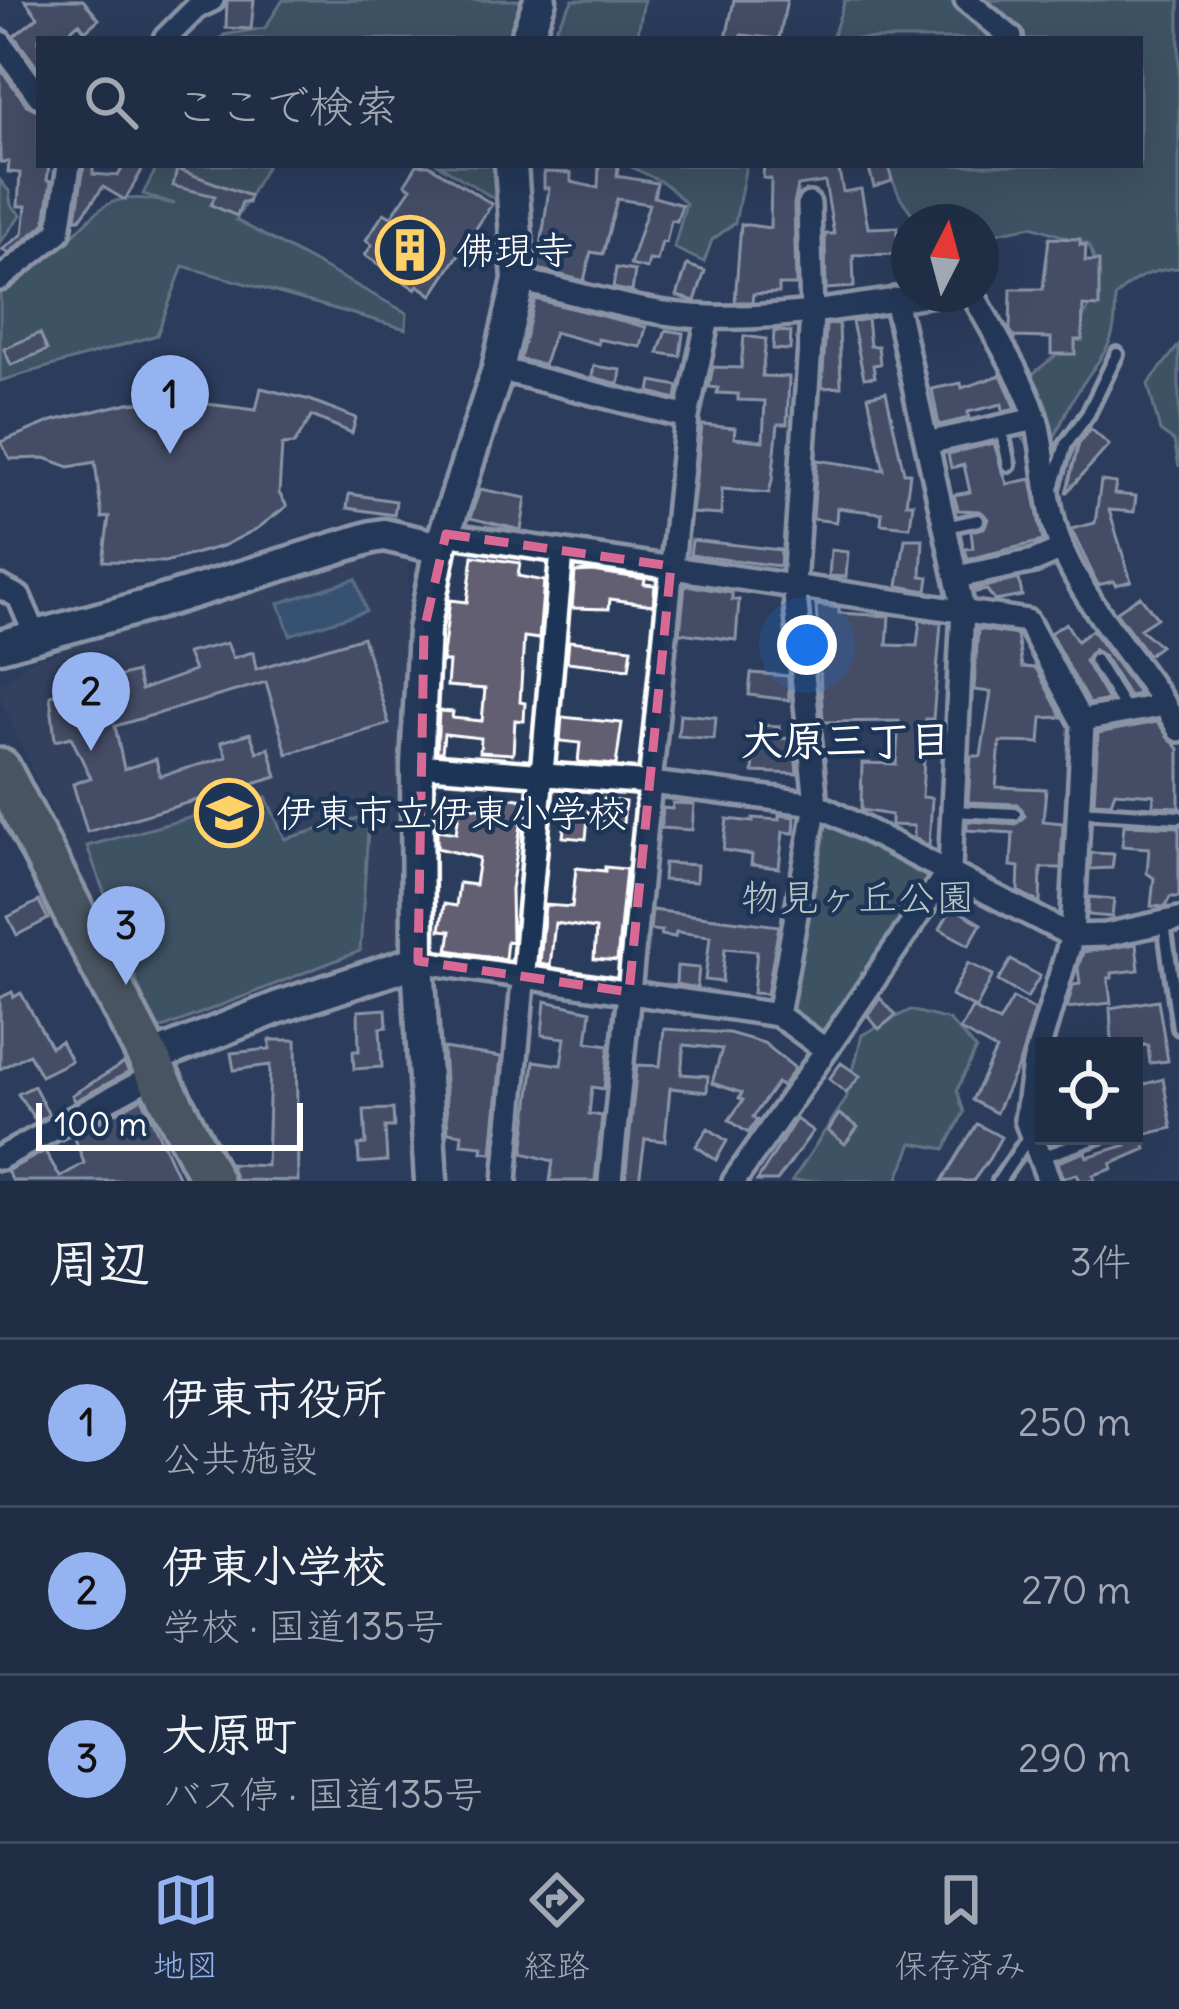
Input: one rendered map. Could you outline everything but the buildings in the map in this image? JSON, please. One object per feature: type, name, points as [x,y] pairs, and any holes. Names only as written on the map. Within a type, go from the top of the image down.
[{"type":"highway","points":[[0,769],[212,1181]]},
{"type":"street","points":[[167,36],[196,7],[212,0]]},
{"type":"street","points":[[527,36],[540,0]]},
{"type":"street","points":[[965,0],[1010,36]]},
{"type":"street","points":[[0,42],[36,92]]},
{"type":"street","points":[[0,279],[59,232],[69,168]]},
{"type":"street","points":[[431,1181],[418,961],[417,764],[424,630],[443,541],[498,369],[519,280],[511,168]]},
{"type":"street","points":[[778,1015],[816,804],[794,585],[812,315],[809,204]]},
{"type":"street","points":[[519,280],[606,303],[708,317],[812,315],[891,300]]},
{"type":"street","points":[[734,1181],[949,873],[962,609],[898,312]]},
{"type":"street","points":[[982,312],[1036,419],[1062,549],[1092,606],[1179,730]]},
{"type":"street","points":[[610,1181],[687,418],[708,317]]},
{"type":"street","points":[[498,369],[687,418]]},
{"type":"street","points":[[927,443],[1036,419]]},
{"type":"street","points":[[0,646],[384,536],[671,566],[1027,621],[1083,720],[1072,936],[1045,1037]]},
{"type":"street","points":[[957,577],[1034,561],[1062,549]]},
{"type":"street","points":[[505,1181],[562,552]]},
{"type":"street","points":[[0,587],[19,597],[34,634]]},
{"type":"street","points":[[1083,720],[1165,705]]},
{"type":"street","points":[[417,764],[651,783],[816,804],[1072,936],[1093,937],[1171,921]]},
{"type":"street","points":[[0,1159],[154,1065],[279,1007],[418,961],[778,1015],[826,1050]]},
{"type":"street","points":[[1035,1078],[1026,1120],[1049,1181]]},
{"type":"lane","points":[[1049,496],[1066,444],[1088,414],[1117,354]]},
{"type":"lane","points":[[1001,427],[1009,465]]},
{"type":"lane","points":[[946,527],[978,520]]},
{"type":"lane","points":[[1095,660],[1127,712]]},
{"type":"lane","points":[[952,811],[1015,814]]},
{"type":"lane","points":[[1078,811],[1179,817]]},
{"type":"lane","points":[[1171,921],[1179,1028]]},
{"type":"lane","points":[[999,1181],[1030,1135]]},
{"type":"lane","points":[[1039,1158],[1076,1145]]},
{"type":"highlighted area","points":[[446,534],[671,566],[629,992],[418,961],[424,630]]},
{"type":"shaded area","name":"伊東市立伊東小学校","points":[[386,552],[408,559],[403,954],[171,1039],[105,909],[91,899],[0,697],[0,685],[33,660]]},
{"type":"shaded area","points":[[356,579],[366,611],[290,635],[279,603]]},
{"type":"green space","points":[[283,0],[522,0],[510,36],[223,36],[265,28]]},
{"type":"green space","points":[[573,0],[644,0],[638,36],[551,36]]},
{"type":"green space","points":[[845,0],[1179,0],[1179,268],[1143,276],[1115,298],[1110,340],[1055,436],[1026,442],[1011,426],[1021,383],[1069,345],[1090,305],[1099,274],[1089,245],[1032,226],[999,232],[999,204],[905,204],[887,168],[1143,168],[1143,36],[833,36]]},
{"type":"green space","points":[[156,168],[265,168],[236,220],[407,313],[406,329],[183,266],[157,335],[0,381],[0,283],[50,254],[115,201],[130,198],[175,204],[143,194]]},
{"type":"green space","points":[[444,168],[493,168],[495,199]]},
{"type":"green space","points":[[633,168],[745,168],[735,223],[712,240],[704,262],[674,248],[686,203],[664,183]]},
{"type":"green space","points":[[0,180],[21,215],[0,243]]},
{"type":"green space","points":[[1179,345],[1179,467],[1174,441],[1160,431],[1148,384]]},
{"type":"green space","points":[[266,797],[285,839],[369,815],[360,951],[155,1031],[87,846]]},
{"type":"green space","name":"物見ヶ丘公園","points":[[827,823],[928,878],[930,885],[826,1030],[818,1034],[790,1009],[819,825]]},
{"type":"green space","points":[[910,1010],[949,1020],[976,1049],[957,1090],[964,1112],[945,1149],[912,1143],[897,1181],[792,1181],[846,1099],[862,1035]]},
{"type":"place","name":"佛現寺","points":[[410,250]]},
{"type":"place","name":"伊東市役所","points":[[170,454]]},
{"type":"place","name":"伊東小学校","points":[[91,751]]},
{"type":"place","name":"伊東市立伊東小学校","points":[[229,813]]},
{"type":"place","name":"大原町","points":[[126,985]]},
{"type":"district","name":"大原三丁目","points":[[846,740]]}]
